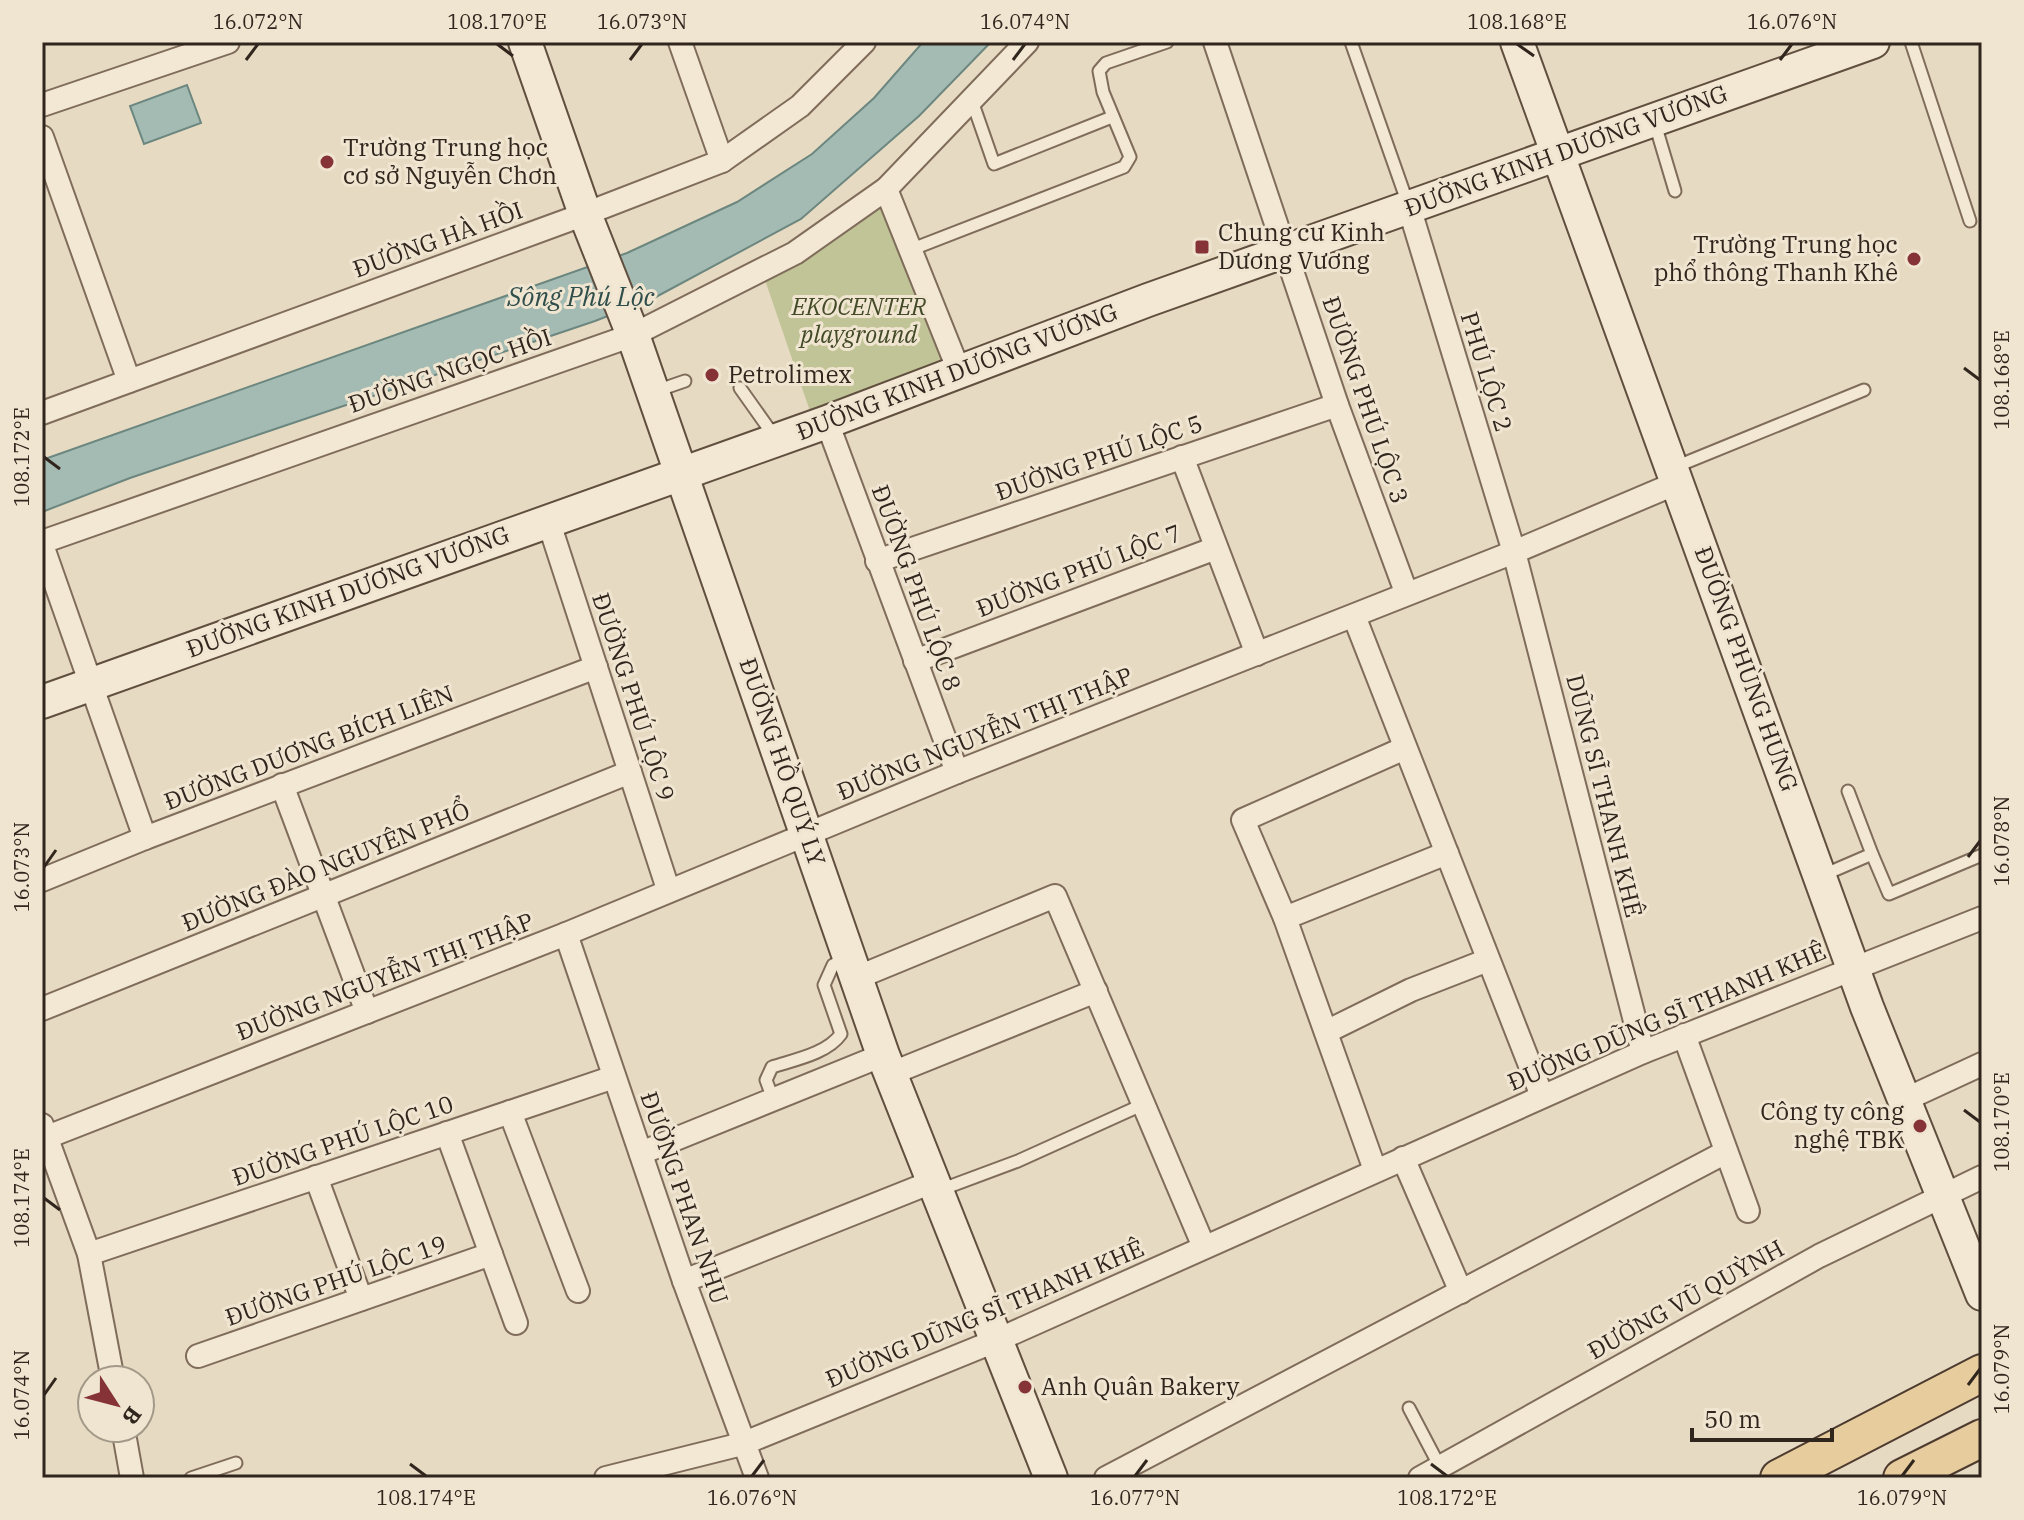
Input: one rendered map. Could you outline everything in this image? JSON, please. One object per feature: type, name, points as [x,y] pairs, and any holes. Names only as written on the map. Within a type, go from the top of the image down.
[{"type":"main road","points":[[1779,1478],[1982,1373]]},
{"type":"main road","points":[[1902,1478],[1982,1438]]},
{"type":"street","points":[[42,105],[228,42]]},
{"type":"street","name":"ĐƯỜNG HỒ QUÝ LY","points":[[525,42],[585,214],[630,326],[887,1064],[1051,1478]]},
{"type":"street","points":[[680,42],[722,161]]},
{"type":"street","name":"ĐƯỜNG HÀ HỒI","points":[[42,413],[722,161],[800,106],[864,42]]},
{"type":"street","name":"ĐƯỜNG NGỌC HỒI","points":[[42,543],[630,326],[795,253],[886,189],[1027,42]]},
{"type":"street","name":"ĐƯỜNG PHÚ LỘC 3","points":[[1215,42],[1337,405],[1406,592]]},
{"type":"street","name":"ĐƯỜNG PHÙNG HƯNG","points":[[1517,42],[1677,475],[1902,1101],[1982,1294]]},
{"type":"street","name":"ĐƯỜNG KINH DƯƠNG VƯƠNG","points":[[42,702],[827,422],[1285,251],[1873,42]]},
{"type":"street","points":[[42,137],[129,381]]},
{"type":"street","points":[[886,189],[959,371]]},
{"type":"street","name":"PHÚ LỘC 2","points":[[1409,207],[1514,552]]},
{"type":"street","name":"ĐƯỜNG PHÚ LỘC 5","points":[[877,561],[1337,405]]},
{"type":"street","name":"ĐƯỜNG PHÚ LỘC 8","points":[[827,422],[957,772]]},
{"type":"street","points":[[1182,457],[1257,654]]},
{"type":"street","name":"ĐƯỜNG NGUYỄN THỊ THẬP","points":[[44,1133],[566,934],[668,889],[957,772],[1354,616],[1406,592],[1514,552],[1677,475]]},
{"type":"street","name":"ĐƯỜNG PHÚ LỘC 9","points":[[548,520],[668,889]]},
{"type":"street","points":[[42,543],[89,685],[145,838]]},
{"type":"street","name":"ĐƯỜNG PHÚ LỘC 7","points":[[915,661],[1216,548]]},
{"type":"street","name":"DŨNG SĨ THANH KHÊ","points":[[1514,552],[1643,1052]]},
{"type":"street","points":[[1354,616],[1542,1096]]},
{"type":"street","name":"ĐƯỜNG DƯƠNG BÍCH LIÊN","points":[[42,880],[282,785],[596,667]]},
{"type":"street","points":[[1375,1170],[1285,918],[1243,820],[1405,748]]},
{"type":"street","name":"ĐƯỜNG ĐÀO NGUYÊN PHỔ","points":[[42,1009],[630,772]]},
{"type":"street","points":[[282,785],[367,1012]]},
{"type":"street","points":[[1285,918],[1447,853]]},
{"type":"street","points":[[853,967],[1055,896],[1204,1247]]},
{"type":"street","name":"ĐƯỜNG DŨNG SĨ THANH KHÊ","points":[[606,1478],[742,1444],[995,1341],[1643,1052],[1982,918]]},
{"type":"street","name":"ĐƯỜNG PHAN NHU","points":[[566,934],[684,1281],[757,1478]]},
{"type":"street","points":[[1326,1032],[1411,990],[1488,960]]},
{"type":"street","points":[[641,1153],[773,1099],[887,1064],[1096,991]]},
{"type":"street","points":[[1684,1035],[1748,1211]]},
{"type":"street","points":[[1902,1101],[1982,1064]]},
{"type":"street","name":"ĐƯỜNG PHÚ LỘC 10","points":[[89,1254],[614,1077]]},
{"type":"street","points":[[510,1112],[578,1291]]},
{"type":"street","points":[[44,1133],[89,1254],[110,1364]]},
{"type":"street","points":[[447,1133],[516,1323]]},
{"type":"street","points":[[1106,1478],[1726,1152]]},
{"type":"street","points":[[1403,1158],[1461,1292]]},
{"type":"street","points":[[316,1177],[361,1299]]},
{"type":"street","name":"ĐƯỜNG VŨ QUỲNH","points":[[1420,1478],[1819,1256],[1982,1177]]},
{"type":"street","points":[[684,1281],[934,1186]]},
{"type":"street","name":"ĐƯỜNG PHÚ LỘC 19","points":[[198,1356],[491,1254]]},
{"type":"street","points":[[126,1444],[132,1478]]},
{"type":"lane","points":[[910,250],[1124,167],[1130,157],[1112,117],[1099,71],[1106,63],[1167,42]]},
{"type":"lane","points":[[1351,42],[1409,207]]},
{"type":"lane","points":[[1911,42],[1970,221]]},
{"type":"lane","points":[[972,101],[994,164],[1112,117]]},
{"type":"lane","points":[[1653,119],[1675,191]]},
{"type":"lane","points":[[653,392],[685,381]]},
{"type":"lane","points":[[740,388],[776,440]]},
{"type":"lane","points":[[1677,475],[1864,390]]},
{"type":"lane","points":[[1848,791],[1889,894],[1982,855]]},
{"type":"lane","points":[[1820,876],[1872,854]]},
{"type":"lane","points":[[773,1099],[766,1080],[772,1067],[807,1055],[836,1041],[841,1034],[824,985],[833,965],[853,967]]},
{"type":"lane","points":[[934,1186],[1018,1161],[1144,1104]]},
{"type":"lane","points":[[1409,1408],[1440,1467]]},
{"type":"lane","points":[[191,1478],[236,1463]]},
{"type":"green space","name":"EKOCENTER playground","points":[[886,189],[959,371],[812,417],[765,280]]},
{"type":"water","name":"Sông Phú Lộc","points":[[923,42],[991,42],[919,116],[801,219],[654,298],[595,321],[130,478],[42,512],[42,460],[627,253],[737,202],[812,154],[874,98]]},
{"type":"water","points":[[187,85],[201,123],[144,144],[130,106]]},
{"type":"place","name":"Trường Trung học cơ sở Nguyễn Chơn","points":[[327,162]]},
{"type":"place","name":"Chung cư Kinh Dương Vương","points":[[1202,247]]},
{"type":"place","name":"Trường Trung học phổ thông Thanh Khê","points":[[1914,259]]},
{"type":"place","name":"Petrolimex","points":[[712,375]]},
{"type":"place","name":"Công ty công nghệ TBK","points":[[1920,1126]]},
{"type":"place","name":"Anh Quân Bakery","points":[[1025,1387]]}]
